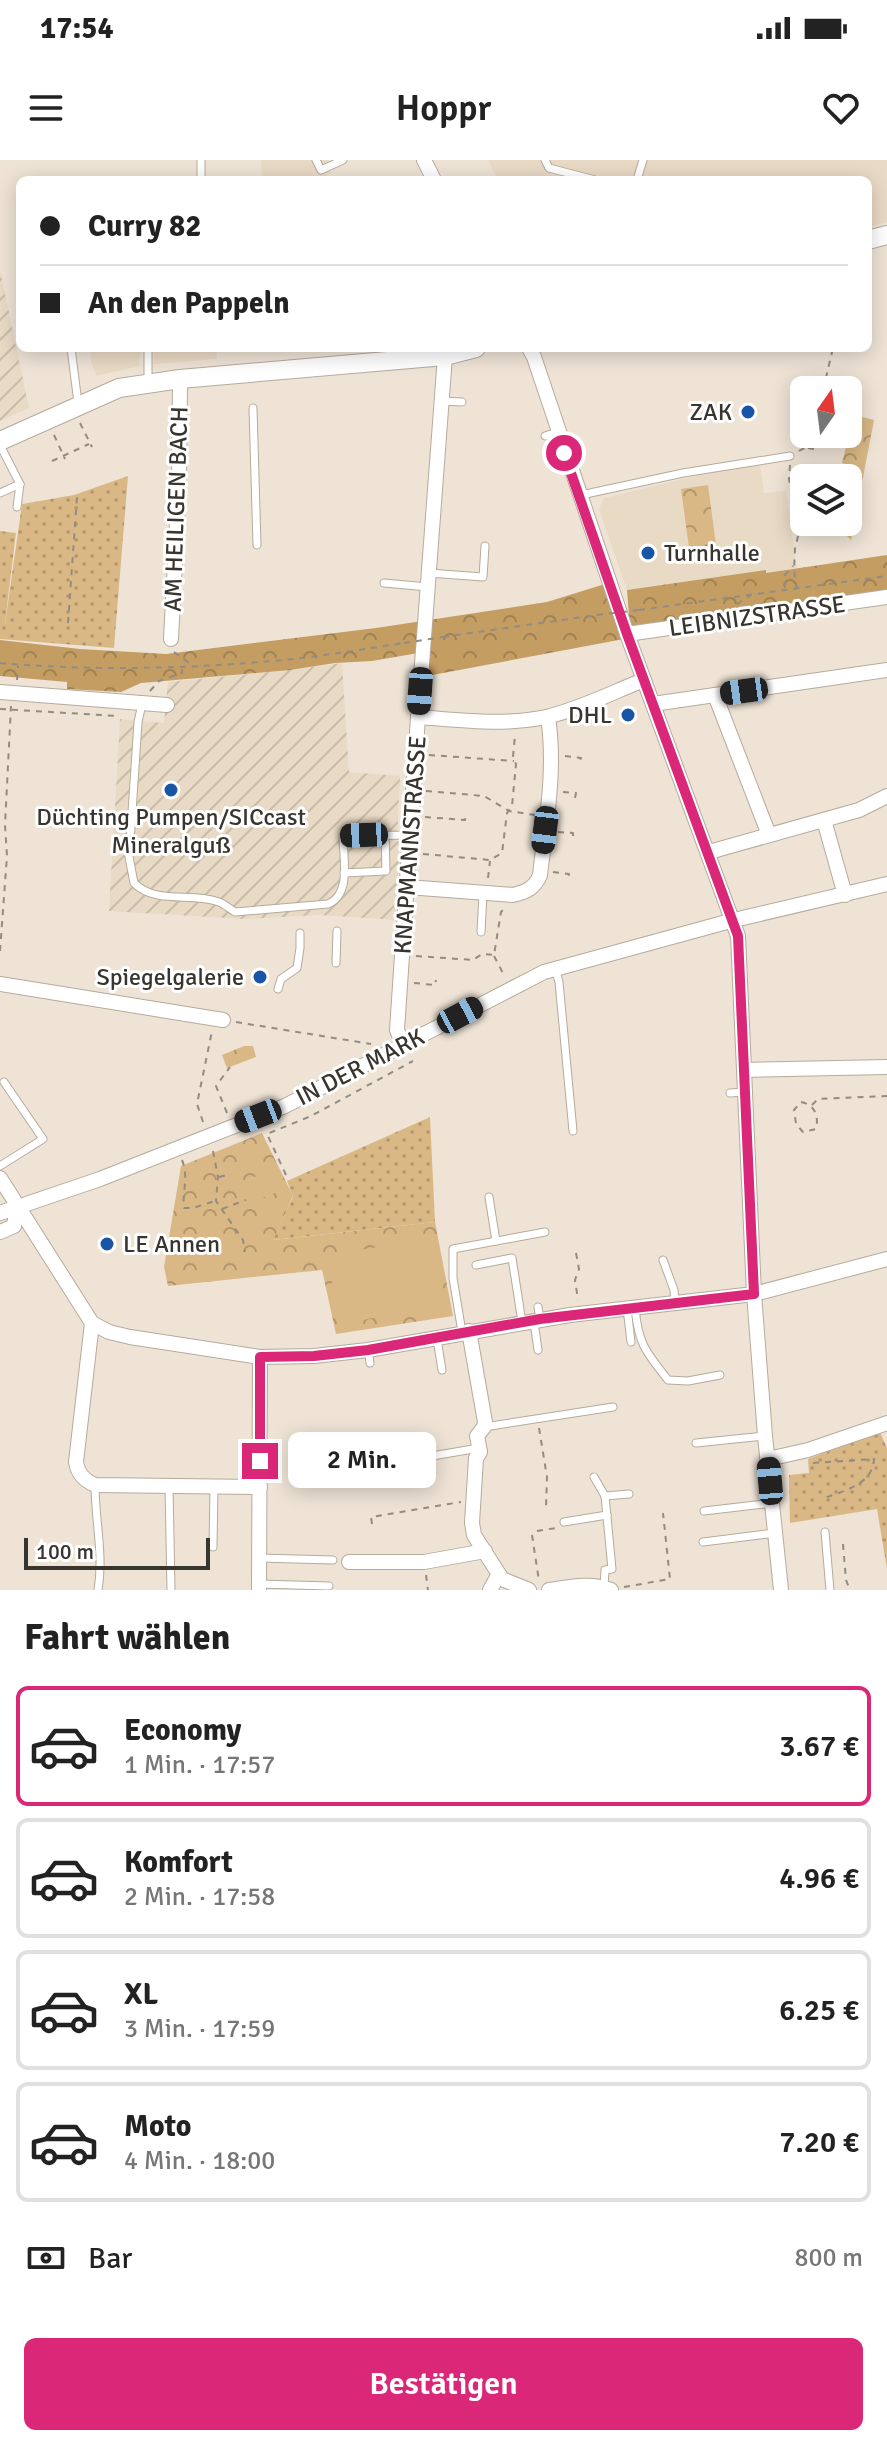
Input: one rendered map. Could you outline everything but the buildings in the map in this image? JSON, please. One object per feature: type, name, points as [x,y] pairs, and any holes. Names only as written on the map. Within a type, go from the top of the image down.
[{"type":"street","points":[[0,443],[119,388],[148,382],[251,377],[460,352]]},
{"type":"street","points":[[531,352],[551,434],[579,495],[738,936],[744,1070],[738,1092],[765,1436],[781,1590]]},
{"type":"street","name":"KNAPMANNSTRASSE","points":[[401,1040],[397,1030],[403,955],[399,934],[407,887],[445,356]]},
{"type":"street","name":"AM HEILIGEN BACH","points":[[173,646],[180,379]]},
{"type":"street","name":"LEIBNIZSTRASSE","points":[[627,634],[887,597]]},
{"type":"street","points":[[653,704],[887,670]]},
{"type":"street","points":[[418,717],[516,722],[548,717],[644,680]]},
{"type":"street","points":[[10,687],[167,705]]},
{"type":"street","points":[[715,695],[769,835]]},
{"type":"street","points":[[407,887],[513,895],[529,890],[538,880],[550,790],[552,755],[548,717]]},
{"type":"street","points":[[709,852],[868,807],[887,796]]},
{"type":"street","points":[[824,820],[845,895]]},
{"type":"street","name":"IN DER MARK","points":[[0,1213],[100,1179],[285,1106],[401,1040],[555,968],[734,920],[887,884]]},
{"type":"street","points":[[0,984],[223,1020]]},
{"type":"street","points":[[744,1070],[887,1067]]},
{"type":"street","points":[[0,1178],[92,1323],[109,1332],[130,1337],[260,1357],[369,1356],[437,1337],[525,1321],[754,1294],[824,1270],[887,1259]]},
{"type":"street","points":[[0,1232],[14,1226],[17,1206]]},
{"type":"street","points":[[92,1323],[77,1472],[95,1485],[263,1489]]},
{"type":"street","points":[[466,1331],[485,1422],[477,1436],[474,1535],[502,1579],[529,1590]]},
{"type":"street","points":[[259,1587],[263,1489],[260,1357]]},
{"type":"street","points":[[768,1459],[808,1450],[887,1423]]},
{"type":"street","points":[[349,1562],[424,1562],[485,1551]]},
{"type":"street","points":[[490,1590],[499,1574]]},
{"type":"street","points":[[549,1590],[582,1586],[607,1589]]},
{"type":"lane","points":[[316,160],[321,170],[343,160]]},
{"type":"lane","points":[[545,160],[549,168],[580,176]]},
{"type":"lane","points":[[71,352],[76,406]]},
{"type":"lane","points":[[148,352],[148,382]]},
{"type":"lane","points":[[442,401],[462,402]]},
{"type":"lane","points":[[253,408],[257,545]]},
{"type":"lane","points":[[0,443],[20,484],[17,507]]},
{"type":"lane","points":[[579,495],[683,473],[790,456]]},
{"type":"lane","points":[[0,493],[20,484]]},
{"type":"lane","points":[[384,583],[483,577],[485,546]]},
{"type":"lane","points":[[142,702],[129,857],[134,883],[139,888],[159,896],[220,902],[235,912],[243,913],[252,909],[328,904],[337,901],[341,893],[343,836],[411,835]]},
{"type":"lane","points":[[344,873],[386,871],[385,835]]},
{"type":"lane","points":[[481,932],[485,893]]},
{"type":"lane","points":[[336,963],[337,931]]},
{"type":"lane","points":[[278,989],[281,979],[297,968],[300,933]]},
{"type":"lane","points":[[555,968],[559,982],[573,1131]]},
{"type":"lane","points":[[0,1166],[43,1139],[4,1082]]},
{"type":"lane","points":[[489,1197],[496,1241]]},
{"type":"lane","points":[[466,1331],[453,1278],[453,1249],[545,1232]]},
{"type":"lane","points":[[476,1265],[512,1258],[525,1321],[538,1350]]},
{"type":"lane","points":[[663,1260],[675,1302]]},
{"type":"lane","points":[[631,1307],[631,1342]]},
{"type":"lane","points":[[631,1307],[640,1340],[651,1361],[668,1380],[688,1381],[720,1375]]},
{"type":"lane","points":[[437,1337],[442,1370]]},
{"type":"lane","points":[[484,1427],[613,1407]]},
{"type":"lane","points":[[696,1443],[765,1436]]},
{"type":"lane","points":[[356,1469],[479,1448]]},
{"type":"lane","points":[[594,1477],[605,1496],[612,1569],[605,1570],[607,1589]]},
{"type":"lane","points":[[95,1485],[98,1590]]},
{"type":"lane","points":[[169,1486],[171,1590]]},
{"type":"lane","points":[[213,1547],[214,1486]]},
{"type":"lane","points":[[605,1496],[629,1494]]},
{"type":"lane","points":[[704,1511],[772,1503]]},
{"type":"lane","points":[[564,1522],[607,1515]]},
{"type":"lane","points":[[825,1532],[830,1590]]},
{"type":"lane","points":[[703,1542],[775,1533]]},
{"type":"lane","points":[[259,1558],[333,1560]]},
{"type":"lane","points":[[259,1587],[329,1586]]},
{"type":"path","points":[[826,376],[832,352]]},
{"type":"path","points":[[52,461],[91,445],[76,406]]},
{"type":"path","points":[[47,419],[64,458]]},
{"type":"path","points":[[797,589],[794,565],[799,532],[789,479],[790,456],[804,448]]},
{"type":"path","points":[[68,623],[77,497]]},
{"type":"path","points":[[785,590],[785,575],[794,565]]},
{"type":"path","points":[[0,663],[76,669],[182,668],[285,660],[887,576]]},
{"type":"path","points":[[173,646],[189,663],[189,667]]},
{"type":"path","points":[[0,951],[7,856],[5,825],[10,687],[18,664]]},
{"type":"path","points":[[142,702],[159,681],[182,673],[182,668]]},
{"type":"path","points":[[0,709],[118,716]]},
{"type":"path","points":[[409,853],[490,860],[502,853],[515,778],[516,722]]},
{"type":"path","points":[[415,754],[515,760]]},
{"type":"path","points":[[552,755],[581,758],[580,761]]},
{"type":"path","points":[[413,790],[484,796],[509,811],[573,833],[573,837]]},
{"type":"path","points":[[550,790],[576,793],[575,798]]},
{"type":"path","points":[[412,816],[465,820],[466,816]]},
{"type":"path","points":[[485,893],[490,860]]},
{"type":"path","points":[[540,870],[569,874],[568,878]]},
{"type":"path","points":[[506,894],[494,955],[511,988]]},
{"type":"path","points":[[403,955],[473,960],[482,954],[494,955]]},
{"type":"path","points":[[401,982],[435,985],[436,980]]},
{"type":"path","points":[[223,1020],[382,1046],[401,1040]]},
{"type":"path","points":[[210,1041],[197,1104],[214,1152],[218,1177],[216,1201],[243,1240],[245,1252]]},
{"type":"path","points":[[286,1175],[267,1134],[311,1116],[413,1061]]},
{"type":"path","points":[[230,1067],[216,1086],[232,1126]]},
{"type":"path","points":[[811,1106],[818,1099],[887,1096]]},
{"type":"path","points":[[801,1102],[811,1106],[817,1118],[816,1129],[803,1132],[796,1124],[794,1110],[801,1102]]},
{"type":"path","points":[[176,1148],[186,1169],[184,1208],[216,1201]]},
{"type":"path","points":[[218,1177],[230,1174]]},
{"type":"path","points":[[221,1209],[246,1200]]},
{"type":"path","points":[[576,1253],[579,1269],[575,1280],[580,1314]]},
{"type":"path","points":[[538,1419],[547,1477],[546,1507]]},
{"type":"path","points":[[808,1450],[813,1463],[874,1459],[874,1465],[859,1485],[824,1498]]},
{"type":"path","points":[[372,1524],[371,1517],[474,1500]]},
{"type":"path","points":[[620,1590],[625,1586],[670,1579],[663,1513]]},
{"type":"path","points":[[537,1531],[556,1528],[555,1525],[564,1522]]},
{"type":"path","points":[[532,1535],[540,1590]]},
{"type":"path","points":[[843,1544],[846,1580],[850,1590]]},
{"type":"path","points":[[834,1560],[844,1560]]},
{"type":"shaded area","points":[[261,160],[328,160],[331,173],[325,176],[262,176]]},
{"type":"shaded area","points":[[488,160],[887,160],[887,222],[872,226],[872,176],[496,176]]},
{"type":"shaded area","points":[[0,270],[29,408],[0,421]]},
{"type":"shaded area","points":[[90,352],[141,352],[139,366],[97,376]]},
{"type":"shaded area","points":[[154,352],[217,352],[217,359],[154,364]]},
{"type":"shaded area","points":[[760,465],[764,493],[786,491],[790,536],[797,568],[627,590],[599,509],[604,498],[728,468]]},
{"type":"shaded area","points":[[342,663],[349,772],[400,776],[397,841],[401,842],[396,920],[319,915],[244,919],[109,911],[120,719],[164,723],[168,682]]},
{"type":"green space","points":[[862,417],[874,420],[862,483],[862,464],[842,463],[846,448],[862,448]]},
{"type":"green space","points":[[128,476],[114,648],[0,639],[0,531],[16,533],[4,631],[22,504],[74,495]]},
{"type":"green space","points":[[708,485],[716,545],[689,548],[681,489]]},
{"type":"green space","points":[[887,555],[887,590],[630,628],[627,590]]},
{"type":"green space","points":[[605,584],[624,639],[427,676],[430,651],[372,661],[141,683],[121,692],[67,689],[67,682],[0,676],[0,640],[166,654],[376,628],[547,602]]},
{"type":"green space","points":[[244,1046],[253,1046],[256,1057],[227,1068],[222,1055]]},
{"type":"green space","points":[[430,1117],[435,1222],[272,1240],[293,1197],[287,1181]]},
{"type":"green space","points":[[262,1133],[293,1196],[273,1240],[435,1222],[453,1316],[336,1334],[322,1270],[168,1286],[164,1267],[181,1166]]},
{"type":"green space","points":[[277,1168],[285,1189],[247,1204],[239,1183]]},
{"type":"green space","points":[[433,1237],[446,1305],[340,1324],[327,1256]]},
{"type":"green space","points":[[880,1432],[887,1448],[887,1569],[877,1509],[790,1523],[789,1475],[809,1473],[808,1459]]},
{"type":"place","name":"ZAK","points":[[748,412]]},
{"type":"place","name":"Turnhalle","points":[[648,553]]},
{"type":"place","name":"DHL","points":[[628,715]]},
{"type":"place","name":"Düchting Pumpen/SICcast Mineralguß","points":[[171,790]]},
{"type":"place","name":"Spiegelgalerie","points":[[260,977]]},
{"type":"place","name":"LE Annen","points":[[107,1244]]},
{"type":"route","points":[[260,1461],[260,1357],[314,1356],[368,1350],[540,1319],[754,1294],[738,936],[564,453]]}]
